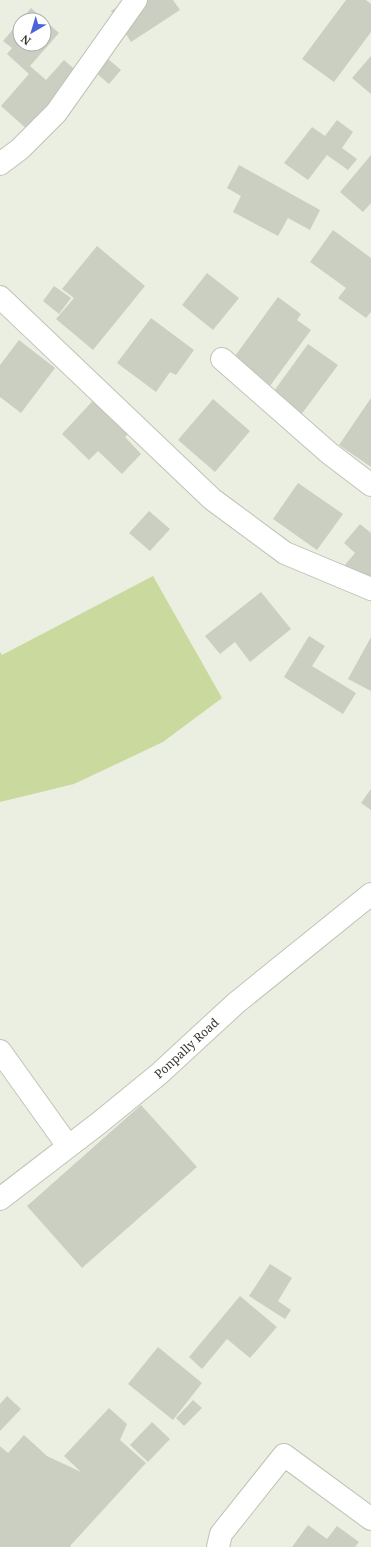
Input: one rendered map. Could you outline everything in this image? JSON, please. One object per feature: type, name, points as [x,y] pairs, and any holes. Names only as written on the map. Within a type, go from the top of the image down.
[{"type":"street","points":[[0,164],[20,149],[56,113],[136,0]]},
{"type":"street","points":[[0,296],[212,499],[285,553],[371,589]]},
{"type":"street","points":[[222,359],[329,453],[371,485]]},
{"type":"street","name":"Ponpally Road","points":[[0,1199],[159,1074],[236,1003],[371,894]]},
{"type":"street","points":[[0,1051],[68,1146]]},
{"type":"street","points":[[218,1547],[221,1534],[284,1455],[371,1519]]},
{"type":"green space","points":[[153,576],[222,698],[163,742],[74,784],[0,802],[0,652],[2,655]]},
{"type":"building","points":[[128,0],[173,0],[180,10],[131,42],[111,11]]},
{"type":"building","points":[[346,0],[366,0],[371,4],[371,32],[334,82],[302,59]]},
{"type":"building","points":[[31,8],[35,12],[28,12]]},
{"type":"building","points":[[52,27],[59,33],[52,41]]},
{"type":"building","points":[[12,30],[12,48],[3,41]]},
{"type":"building","points":[[12,48],[12,52],[42,52],[30,66],[46,80],[64,60],[79,73],[29,131],[1,106],[29,74],[7,54]]},
{"type":"building","points":[[101,53],[121,70],[109,84],[89,67]]},
{"type":"building","points":[[371,56],[371,94],[352,78]]},
{"type":"building","points":[[337,120],[353,132],[342,148],[357,159],[348,170],[327,155],[308,180],[284,163],[312,127],[325,136]]},
{"type":"building","points":[[371,155],[371,203],[363,212],[340,192]]},
{"type":"building","points":[[239,165],[320,210],[310,230],[288,218],[278,236],[233,212],[241,196],[227,188]]},
{"type":"building","points":[[333,230],[371,258],[371,312],[366,318],[338,298],[346,288],[310,262]]},
{"type":"building","points":[[97,246],[145,286],[93,350],[56,319],[74,298],[62,289]]},
{"type":"building","points":[[207,273],[239,298],[213,330],[182,305]]},
{"type":"building","points":[[54,286],[71,298],[59,314],[43,301]]},
{"type":"building","points":[[278,297],[301,314],[297,320],[311,330],[264,394],[227,367]]},
{"type":"building","points":[[151,318],[194,350],[176,375],[170,372],[156,392],[117,363]]},
{"type":"building","points":[[19,340],[55,368],[21,413],[0,397],[0,365]]},
{"type":"building","points":[[308,344],[338,365],[295,423],[280,412],[288,401],[274,391]]},
{"type":"building","points":[[100,393],[135,427],[125,437],[141,454],[122,474],[98,451],[89,460],[62,434]]},
{"type":"building","points":[[371,398],[371,467],[339,445]]},
{"type":"building","points":[[213,399],[250,431],[215,472],[178,440]]},
{"type":"building","points":[[298,483],[343,514],[317,550],[273,519]]},
{"type":"building","points":[[149,511],[170,529],[150,551],[129,533]]},
{"type":"building","points":[[360,524],[371,533],[371,591],[338,573],[355,553],[344,543]]},
{"type":"building","points":[[261,592],[291,629],[250,662],[235,642],[220,654],[205,636]]},
{"type":"building","points":[[309,636],[325,646],[312,666],[356,693],[343,714],[284,677]]},
{"type":"building","points":[[371,637],[371,691],[348,679]]},
{"type":"building","points":[[371,789],[371,810],[361,803]]},
{"type":"building","points":[[141,1105],[197,1167],[82,1268],[27,1206]]},
{"type":"building","points":[[270,1264],[292,1278],[278,1301],[291,1310],[285,1319],[249,1296]]},
{"type":"building","points":[[240,1296],[277,1327],[250,1358],[227,1339],[202,1369],[189,1357]]},
{"type":"building","points":[[158,1347],[202,1383],[173,1420],[128,1384]]},
{"type":"building","points":[[7,1396],[21,1409],[0,1431],[0,1404]]},
{"type":"building","points":[[193,1400],[202,1408],[184,1426],[176,1418]]},
{"type":"building","points":[[109,1408],[127,1424],[120,1440],[146,1463],[70,1546],[71,1547],[0,1547],[0,1446],[8,1453],[24,1435],[47,1456],[81,1472],[64,1456]]},
{"type":"building","points":[[152,1422],[170,1439],[148,1462],[130,1445]]},
{"type":"building","points":[[308,1525],[327,1539],[337,1526],[359,1542],[355,1547],[292,1547]]}]
